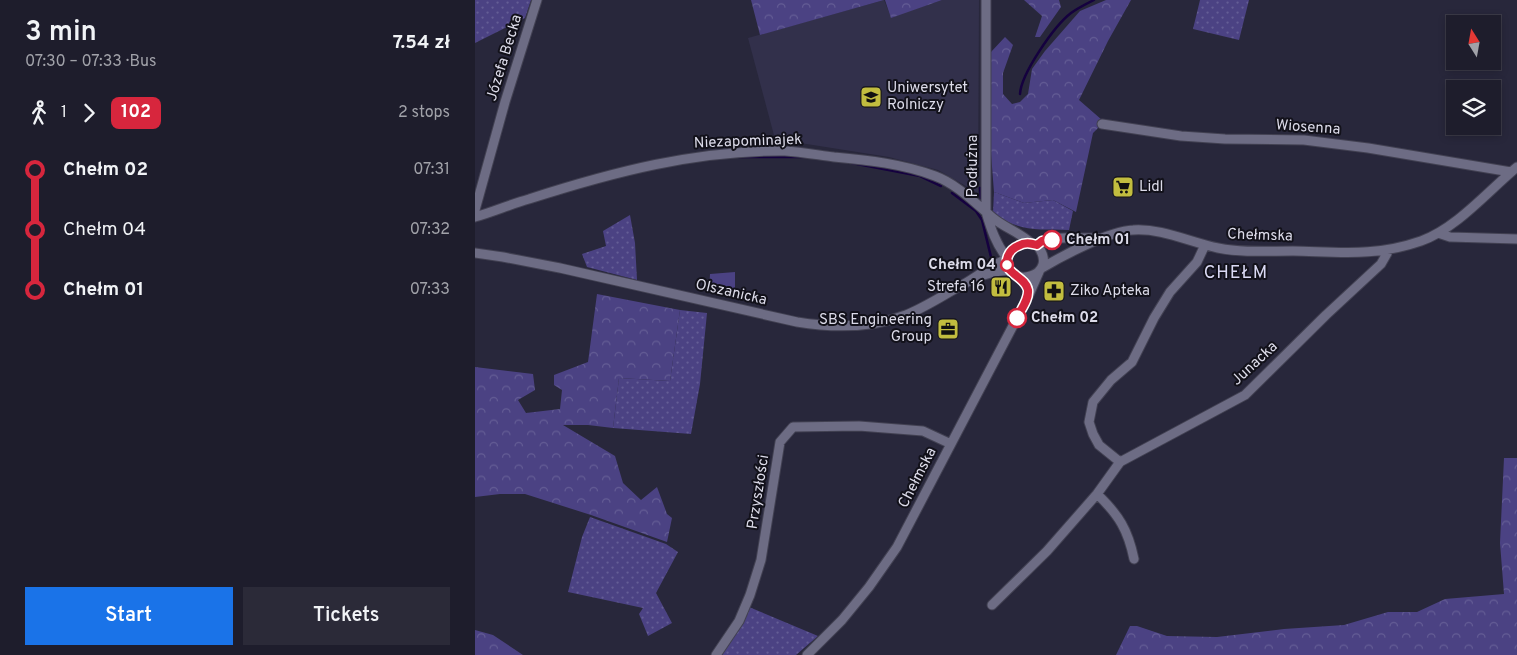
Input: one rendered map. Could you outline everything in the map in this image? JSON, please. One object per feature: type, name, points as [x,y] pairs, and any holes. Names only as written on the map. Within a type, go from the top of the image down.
[{"type":"street","name":"Józefa Becka","points":[[475,210],[505,102],[537,0]]},
{"type":"street","name":"Podłużna","points":[[985,0],[986,212],[994,237],[1007,259]]},
{"type":"street","name":"Wiosenna","points":[[1102,124],[1181,136],[1225,139],[1304,140],[1514,170]]},
{"type":"street","name":"Niezapominajek","points":[[475,217],[529,199],[623,172],[675,160],[730,153],[787,152],[858,159],[935,176],[951,184],[986,212]]},
{"type":"street","points":[[1389,250],[1421,241],[1438,232],[1462,215],[1514,170]]},
{"type":"street","name":"Podłużna","points":[[986,212],[1034,244]]},
{"type":"street","name":"Chełmska","points":[[807,655],[842,620],[897,547],[1028,297],[1040,270],[1061,256],[1105,238],[1127,231],[1141,230],[1166,233],[1205,245],[1239,251],[1363,253],[1389,250]]},
{"type":"street","points":[[1438,232],[1450,237],[1517,239]]},
{"type":"street","name":"Chełmska","points":[[1034,244],[1052,240],[1105,238]]},
{"type":"street","points":[[1018,277],[1027,278],[1040,270],[1043,263],[1043,254],[1034,244],[1025,243],[1016,246],[1007,259],[1009,270],[1018,277],[1025,282],[1028,297]]},
{"type":"street","points":[[1120,462],[1099,445],[1093,434],[1089,422],[1093,402],[1111,380],[1132,362],[1143,343],[1153,318],[1170,292],[1197,262],[1205,245]]},
{"type":"street","name":"Junacka","points":[[992,606],[1041,558],[1097,494],[1120,462],[1245,395],[1381,264],[1389,250]]},
{"type":"street","name":"Olszanicka","points":[[475,253],[560,268],[797,322],[834,326],[873,324],[906,315],[974,278],[991,266],[1007,259]]},
{"type":"street","name":"Olszanicka","points":[[974,278],[1009,270]]},
{"type":"street","name":"Przyszłości","points":[[716,655],[739,621],[761,560],[780,442],[793,427],[859,426],[923,431],[951,444]]},
{"type":"street","points":[[1097,494],[1118,516],[1131,545],[1134,559]]},
{"type":"shaded area","name":"Uniwersytet Rolniczy","points":[[884,0],[891,17],[942,0],[979,0],[978,193],[938,170],[889,157],[775,139],[748,38]]},
{"type":"green space","points":[[475,0],[531,0],[525,18],[475,43]]},
{"type":"green space","points":[[751,0],[884,0],[760,35]]},
{"type":"green space","points":[[885,0],[942,0],[891,18]]},
{"type":"green space","points":[[1024,0],[1059,0],[1061,7],[1040,37],[1035,37],[1042,16]]},
{"type":"green space","points":[[1106,0],[1131,0],[1079,100],[1102,120],[1101,128],[1098,128],[1093,133],[1076,212],[1053,200],[1024,203],[994,192],[991,154],[991,52],[1005,37],[1013,45],[1003,73],[1003,94],[1012,104],[1020,102],[1028,94],[1032,69],[1045,51],[1080,11]]},
{"type":"green space","points":[[1200,0],[1249,0],[1239,40],[1193,29]]},
{"type":"green space","points":[[994,192],[1024,203],[1053,200],[1073,211],[1069,230],[1038,229],[1011,224],[993,213]]},
{"type":"green space","points":[[630,215],[635,243],[637,280],[587,267],[582,254],[606,246],[603,231]]},
{"type":"green space","points":[[735,272],[735,294],[709,289],[710,274]]},
{"type":"green space","points":[[597,294],[680,310],[670,381],[619,378],[613,428],[563,425],[615,456],[623,483],[641,500],[657,487],[667,514],[672,518],[667,542],[525,494],[475,497],[475,367],[533,374],[535,390],[518,400],[526,413],[560,409],[562,390],[554,385],[554,375],[588,362]]},
{"type":"green space","points":[[680,310],[707,313],[700,384],[691,434],[613,428],[619,378],[670,381]]},
{"type":"green space","points":[[1504,458],[1517,458],[1517,655],[1116,655],[1130,626],[1137,626],[1167,636],[1217,637],[1284,629],[1344,625],[1388,612],[1417,612],[1445,599],[1504,594],[1500,543]]},
{"type":"green space","points":[[590,517],[666,544],[678,552],[656,593],[672,623],[648,636],[639,614],[643,608],[568,592],[582,537]]},
{"type":"green space","points":[[749,607],[818,636],[796,655],[720,655]]},
{"type":"green space","points":[[475,630],[493,635],[523,655],[475,655]]},
{"type":"waterway","points":[[1020,94],[1032,63],[1056,28],[1071,13],[1094,0]]},
{"type":"waterway","points":[[739,157],[806,157]]},
{"type":"waterway","points":[[852,163],[920,176],[941,186]]},
{"type":"waterway","points":[[980,188],[981,198]]},
{"type":"waterway","points":[[952,193],[976,211],[982,220],[991,257]]},
{"type":"bus line","name":"102","points":[[1017,318],[1028,297],[1027,288],[1025,282],[1012,274],[1007,267],[1008,254],[1016,246],[1025,243],[1037,245],[1042,241],[1052,240]]},
{"type":"place","name":"Uniwersytet Rolniczy","points":[[871,97]]},
{"type":"place","name":"Lidl","points":[[1123,187]]},
{"type":"place","name":"Chełm 01","points":[[1052,240]]},
{"type":"place","name":"Chełm 04","points":[[1007,265]]},
{"type":"place","name":"Strefa 16","points":[[1001,287]]},
{"type":"place","name":"Ziko Apteka","points":[[1054,291]]},
{"type":"place","name":"Chełm 02","points":[[1017,318]]},
{"type":"place","name":"SBS Engineering Group","points":[[948,329]]},
{"type":"district","name":"CHEŁM","points":[[1236,273]]}]
